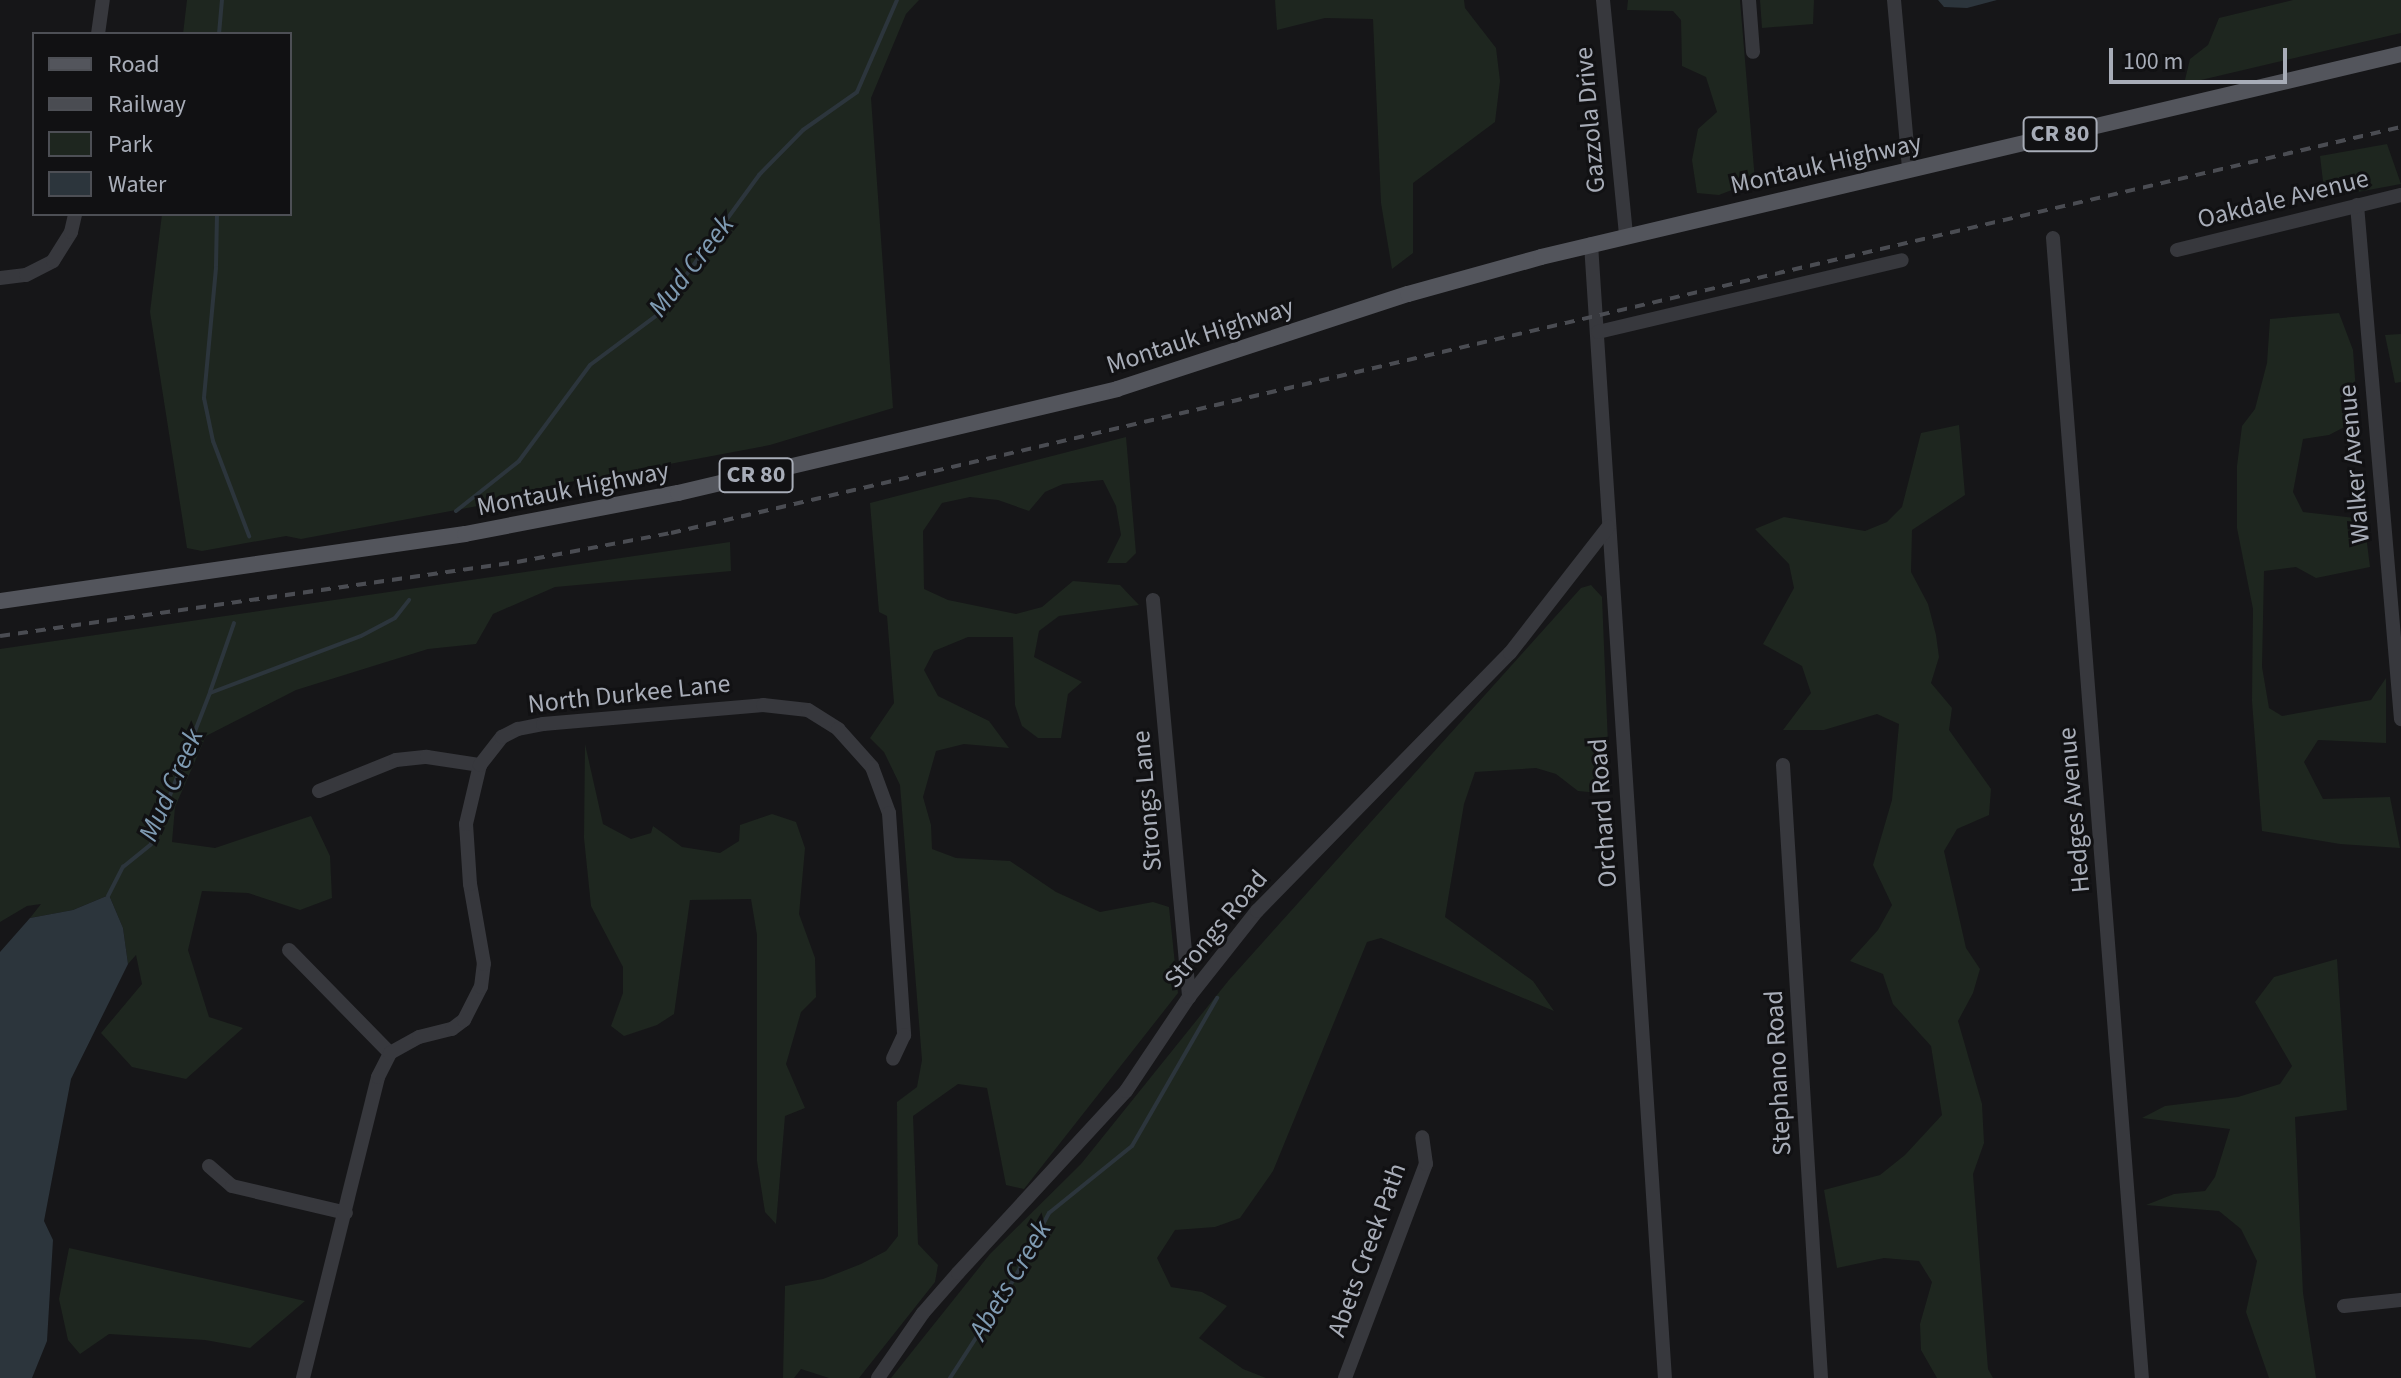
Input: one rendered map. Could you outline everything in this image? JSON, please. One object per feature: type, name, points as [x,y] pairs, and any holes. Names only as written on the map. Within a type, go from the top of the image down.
[{"type":"main road","name":"Montauk Highway","points":[[0,601],[465,534],[678,493],[1117,389],[1408,294],[1591,244],[2401,54]]},
{"type":"street","points":[[98,32],[103,0]]},
{"type":"street","name":"Gazzola Drive","points":[[1603,0],[1626,236]]},
{"type":"street","points":[[1749,0],[1753,52]]},
{"type":"street","points":[[1894,0],[1909,169]]},
{"type":"street","name":"Oakdale Avenue","points":[[2177,250],[2401,195]]},
{"type":"street","name":"Walker Avenue","points":[[2357,205],[2401,719]]},
{"type":"street","points":[[0,278],[41,269],[53,261],[63,247],[74,216]]},
{"type":"street","name":"Hedges Avenue","points":[[2053,238],[2142,1378]]},
{"type":"street","name":"Orchard Road","points":[[1591,244],[1665,1378]]},
{"type":"street","points":[[1598,332],[1902,260]]},
{"type":"street","name":"Strongs Road","points":[[878,1378],[923,1313],[1126,1091],[1189,997],[1257,911],[1510,653],[1608,527]]},
{"type":"street","name":"Strongs Lane","points":[[1153,600],[1189,997]]},
{"type":"street","name":"North Durkee Lane","points":[[390,1053],[419,1037],[452,1029],[464,1020],[481,987],[484,964],[466,853],[470,799],[480,765],[502,737],[518,729],[543,724],[763,705],[808,710],[838,729],[872,767],[889,813],[904,1035],[893,1059]]},
{"type":"street","points":[[319,791],[396,760],[427,757],[480,765]]},
{"type":"street","name":"Stephano Road","points":[[1783,765],[1821,1378]]},
{"type":"street","points":[[289,950],[390,1053],[371,1096],[346,1213],[303,1378]]},
{"type":"street","name":"Abets Creek Path","points":[[1345,1378],[1426,1164],[1422,1137]]},
{"type":"street","points":[[209,1166],[232,1186],[346,1213]]},
{"type":"street","points":[[2344,1306],[2401,1300]]},
{"type":"green space","points":[[187,0],[919,0],[906,14],[871,98],[893,408],[770,445],[504,495],[499,502],[301,539],[286,536],[202,551],[187,548],[150,312],[162,216],[292,216],[292,32],[183,32]]},
{"type":"green space","points":[[1275,0],[1464,0],[1465,8],[1496,48],[1500,81],[1495,122],[1413,183],[1413,253],[1392,269],[1381,203],[1373,19],[1325,18],[1277,30]]},
{"type":"green space","points":[[1628,0],[1740,0],[1755,181],[1719,195],[1697,193],[1692,160],[1698,129],[1717,112],[1706,77],[1682,66],[1681,20],[1673,11],[1627,10]]},
{"type":"green space","points":[[1760,0],[1814,0],[1813,24],[1762,28]]},
{"type":"green space","points":[[2293,0],[2401,0],[2401,33],[2184,84],[2190,59],[2208,45],[2219,18]]},
{"type":"green space","points":[[2387,144],[2401,184],[2325,198],[2320,156]]},
{"type":"green space","points":[[2339,313],[2353,350],[2358,420],[2329,435],[2303,439],[2293,492],[2303,512],[2364,519],[2370,567],[2316,578],[2296,567],[2264,571],[2262,667],[2269,708],[2282,716],[2371,700],[2386,678],[2386,743],[2318,740],[2304,762],[2323,799],[2390,797],[2400,848],[2340,844],[2262,831],[2252,701],[2253,609],[2237,528],[2237,466],[2242,426],[2255,409],[2267,363],[2270,319]]},
{"type":"green space","points":[[2401,334],[2401,382],[2395,383],[2385,335]]},
{"type":"green space","points":[[1959,425],[1965,495],[1912,530],[1911,572],[1928,604],[1936,635],[1939,657],[1931,683],[1952,708],[1949,730],[1991,789],[1989,815],[1957,829],[1944,851],[1966,948],[1980,969],[1973,993],[1958,1021],[1982,1104],[1984,1143],[1973,1174],[1988,1369],[1993,1378],[1937,1378],[1921,1350],[1920,1324],[1932,1282],[1919,1261],[1884,1258],[1837,1268],[1824,1190],[1880,1175],[1905,1155],[1942,1115],[1931,1046],[1893,1004],[1883,974],[1850,961],[1878,930],[1892,905],[1873,865],[1892,800],[1899,724],[1877,714],[1824,730],[1783,730],[1811,693],[1802,666],[1763,644],[1794,588],[1789,564],[1755,529],[1784,517],[1865,531],[1887,522],[1902,507],[1921,433]]},
{"type":"green space","points":[[1126,437],[1136,553],[1126,563],[1107,563],[1121,535],[1116,506],[1103,480],[1063,484],[1045,492],[1029,511],[998,500],[970,497],[942,503],[923,531],[924,589],[948,600],[1016,614],[1042,607],[1073,581],[1120,585],[1139,605],[1059,616],[1039,631],[1034,657],[1082,682],[1068,694],[1061,738],[1038,738],[1022,726],[1015,705],[1013,637],[968,637],[934,651],[924,670],[938,696],[989,721],[1009,748],[964,744],[936,751],[923,797],[931,825],[932,849],[956,858],[1010,861],[1056,892],[1100,912],[1153,902],[1169,907],[1178,993],[1024,1189],[1006,1185],[987,1088],[958,1084],[913,1116],[918,1244],[938,1265],[935,1282],[859,1378],[829,1378],[801,1369],[794,1378],[783,1378],[785,1286],[823,1279],[861,1264],[886,1251],[898,1236],[897,1102],[917,1087],[922,1060],[900,785],[884,752],[870,738],[894,703],[887,616],[879,612],[870,503]]},
{"type":"green space","points":[[730,542],[731,571],[555,587],[493,614],[476,644],[428,649],[296,690],[206,736],[175,807],[172,842],[215,848],[311,816],[330,856],[332,898],[300,910],[248,893],[202,891],[188,950],[209,1017],[243,1028],[186,1079],[132,1067],[101,1033],[142,984],[136,955],[128,964],[123,928],[109,895],[73,910],[30,918],[41,904],[27,906],[0,922],[0,649]]},
{"type":"green space","points":[[1591,585],[1602,597],[1610,794],[1578,791],[1556,774],[1536,768],[1475,772],[1464,804],[1445,917],[1533,981],[1554,1011],[1381,938],[1367,942],[1273,1171],[1240,1218],[1215,1227],[1175,1230],[1157,1258],[1171,1287],[1202,1292],[1227,1306],[1199,1338],[1243,1369],[1266,1378],[891,1378],[990,1254],[1081,1164],[1229,980],[1581,588]]},
{"type":"green space","points":[[585,744],[603,824],[631,839],[651,833],[653,826],[682,847],[720,853],[739,841],[740,825],[772,814],[796,822],[805,848],[799,914],[815,958],[816,997],[801,1012],[786,1064],[805,1108],[785,1116],[776,1224],[765,1212],[757,1161],[757,935],[751,899],[690,900],[674,1014],[657,1025],[624,1036],[611,1026],[623,993],[623,967],[591,906],[584,838]]},
{"type":"green space","points":[[2337,959],[2347,1110],[2295,1117],[2303,1293],[2316,1378],[2269,1378],[2246,1312],[2257,1261],[2241,1229],[2219,1211],[2146,1205],[2174,1194],[2205,1191],[2215,1177],[2230,1129],[2142,1118],[2165,1106],[2238,1097],[2280,1084],[2292,1066],[2255,1002],[2274,977]]},
{"type":"green space","points":[[69,1248],[305,1301],[250,1348],[205,1340],[109,1334],[80,1354],[68,1340],[59,1299]]},
{"type":"water","points":[[1938,0],[1997,0],[1967,8],[1944,7]]},
{"type":"water","points":[[109,895],[123,928],[128,964],[71,1079],[44,1221],[53,1240],[47,1341],[32,1378],[0,1378],[0,952],[30,918],[73,910]]},
{"type":"waterway","points":[[219,32],[222,0]]},
{"type":"waterway","name":"Mud Creek","points":[[456,511],[519,461],[590,365],[657,315],[759,175],[803,130],[857,92],[897,0]]},
{"type":"waterway","points":[[217,216],[216,268],[204,398],[213,441],[249,536]]},
{"type":"waterway","name":"Mud Creek","points":[[108,896],[123,867],[151,844],[210,693],[361,636],[395,618],[409,600]]},
{"type":"waterway","points":[[210,692],[234,623]]},
{"type":"waterway","name":"Abets Creek","points":[[950,1378],[1014,1279],[1049,1213],[1132,1146],[1217,998]]},
{"type":"railway","points":[[0,636],[517,562],[671,533],[2401,127]]}]
